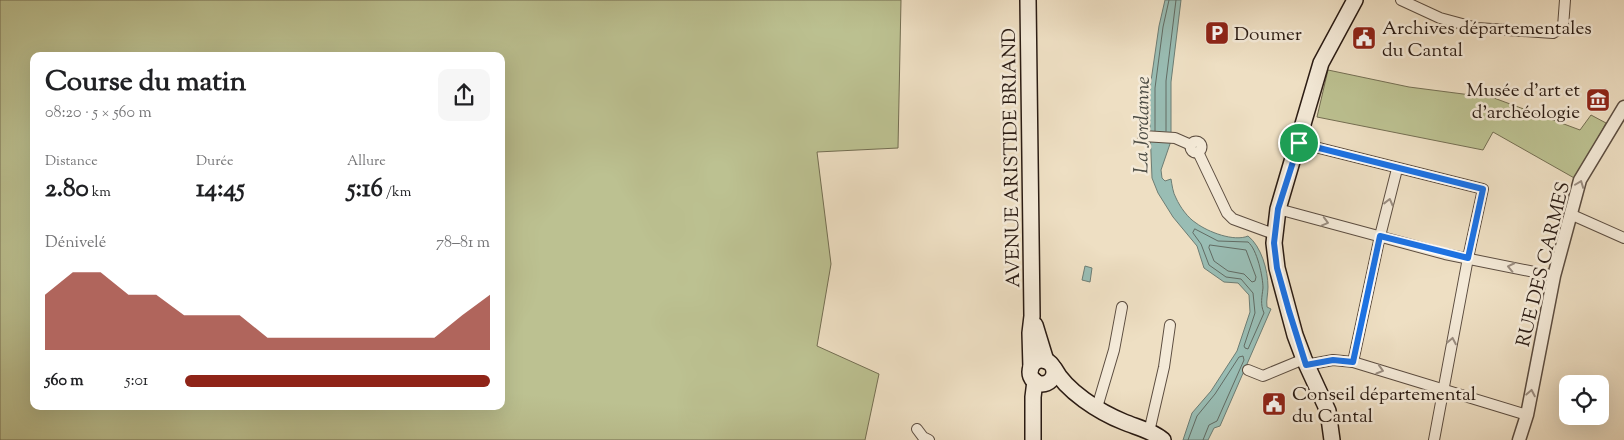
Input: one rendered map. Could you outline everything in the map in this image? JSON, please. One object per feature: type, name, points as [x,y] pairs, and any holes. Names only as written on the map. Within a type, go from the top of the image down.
[{"type":"main road","name":"AVENUE ARISTIDE BRIAND","points":[[1028,0],[1032,316],[1030,333],[1046,375],[1033,397],[1033,440]]},
{"type":"main road","points":[[1324,440],[1323,424],[1295,335],[1277,268],[1274,234],[1278,209],[1321,63],[1355,0]]},
{"type":"main road","points":[[1305,362],[1328,411],[1332,440]]},
{"type":"main road","points":[[1046,375],[1084,409],[1118,420],[1148,437]]},
{"type":"main road","points":[[1046,375],[1063,382],[1098,414],[1148,437]]},
{"type":"street","points":[[1401,0],[1440,18],[1466,26],[1553,33],[1563,27],[1566,0]]},
{"type":"street","name":"RUE DES CARMES","points":[[1519,440],[1527,415],[1554,276],[1580,180],[1624,107]]},
{"type":"street","points":[[1143,136],[1175,138],[1194,148],[1227,213],[1233,219],[1274,234]]},
{"type":"street","points":[[1299,143],[1483,189],[1468,258],[1434,440]]},
{"type":"street","points":[[1353,362],[1380,236],[1397,169]]},
{"type":"street","points":[[1278,209],[1468,258],[1554,276]]},
{"type":"street","points":[[1570,214],[1624,238]]},
{"type":"street","points":[[1098,414],[1098,404],[1114,350],[1122,308]]},
{"type":"street","points":[[1148,437],[1164,367],[1170,325]]},
{"type":"street","points":[[1248,370],[1263,376],[1305,362],[1333,360],[1353,362],[1527,415]]},
{"type":"street","points":[[917,429],[923,438],[929,440]]},
{"type":"green space","points":[[0,0],[901,0],[898,148],[817,152],[831,264],[817,346],[879,374],[865,440],[0,440]]},
{"type":"green space","points":[[1328,70],[1409,87],[1494,98],[1580,130],[1591,115],[1606,123],[1576,179],[1493,132],[1483,150],[1317,117]]},
{"type":"water","points":[[1165,0],[1181,0],[1171,82],[1171,141],[1161,170],[1162,178],[1165,181],[1171,179],[1174,194],[1180,205],[1196,223],[1207,230],[1221,235],[1236,238],[1248,236],[1253,240],[1260,252],[1267,273],[1267,307],[1271,309],[1220,426],[1214,428],[1208,440],[1183,440],[1192,413],[1211,391],[1237,351],[1250,312],[1249,295],[1238,283],[1224,282],[1204,268],[1197,246],[1173,217],[1158,193],[1152,178],[1150,88],[1159,26]]},
{"type":"water","points":[[1085,266],[1092,268],[1090,282],[1082,280]]},
{"type":"place","name":"Doumer","points":[[1217,33]]},
{"type":"place","name":"Archives départementales du Cantal","points":[[1364,38]]},
{"type":"place","name":"Musée d'art et d'archéologie","points":[[1598,100]]},
{"type":"place","name":"Conseil départemental du Cantal","points":[[1274,404]]},
{"type":"route","points":[[1299,143],[1483,189],[1468,258],[1445,254],[1380,236],[1353,362],[1333,360],[1306,365],[1295,335],[1277,268],[1274,252],[1274,234],[1278,209],[1299,143]]},
{"type":"water label","name":"La Jordanne","points":[[1141,125]]}]
